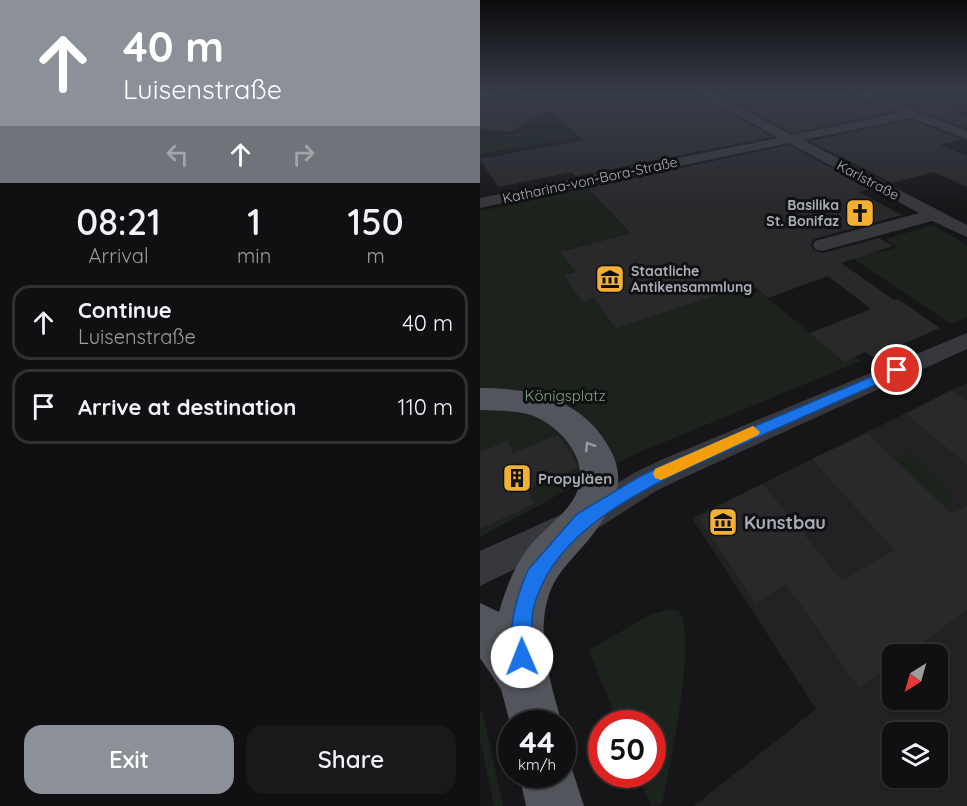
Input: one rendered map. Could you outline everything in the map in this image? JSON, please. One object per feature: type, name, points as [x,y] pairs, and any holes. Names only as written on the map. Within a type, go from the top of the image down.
[{"type":"main road","points":[[480,399],[516,400],[543,406],[570,422],[591,447],[600,477],[599,487],[583,520],[534,576],[522,612],[529,700]]},
{"type":"main road","points":[[480,627],[496,639],[529,700]]},
{"type":"main road","points":[[550,788],[555,806]]},
{"type":"street","name":"Karlstraße","points":[[776,132],[967,232]]},
{"type":"street","name":"Katharina-von-Bora-Straße","points":[[480,203],[826,132]]},
{"type":"street","points":[[822,245],[933,215]]},
{"type":"street","points":[[480,569],[583,520],[645,482],[674,468],[967,340]]},
{"type":"shaded area","points":[[967,383],[967,806],[694,806],[816,709],[692,518]]},
{"type":"green space","points":[[529,132],[569,132],[576,138],[480,154],[480,138]]},
{"type":"green space","name":"Königsplatz","points":[[587,188],[631,233],[560,252],[574,272],[564,275],[582,302],[594,298],[747,285],[755,292],[759,291],[844,361],[855,357],[861,361],[630,456],[480,537],[480,211]]},
{"type":"green space","points":[[932,225],[967,245],[967,318],[951,324],[843,252],[864,245],[877,253],[897,247],[886,239]]},
{"type":"green space","points":[[909,452],[948,489],[953,500],[938,511],[933,495],[895,460]]},
{"type":"green space","points":[[671,609],[680,612],[684,628],[684,677],[666,783],[666,710],[613,710],[589,650],[652,614]]},
{"type":"green space","points":[[482,710],[503,806],[494,806],[480,739],[480,712]]},
{"type":"green space","points":[[644,788],[665,788],[662,805],[651,806]]},
{"type":"building","points":[[573,132],[763,132],[772,137],[576,176],[572,172],[498,187],[480,159],[583,140]]},
{"type":"building","points":[[855,132],[942,132],[962,139],[940,145],[967,156],[967,187],[934,172],[892,183],[810,141]]},
{"type":"building","points":[[789,145],[870,189],[859,192],[902,215],[814,239],[811,244],[813,250],[823,253],[879,238],[893,246],[841,263],[894,300],[898,299],[940,328],[872,357],[865,352],[844,362],[810,333],[871,309],[828,276],[768,298],[751,284],[616,328],[594,298],[582,302],[564,275],[575,272],[560,252],[631,233],[587,188]]},
{"type":"building","points":[[951,390],[967,402],[967,464],[906,414]]},
{"type":"building","points":[[867,433],[952,514],[967,505],[967,610],[920,644],[882,644],[882,671],[859,688],[786,584],[755,603],[698,517],[763,484],[842,581],[894,550],[812,459]]},
{"type":"building","name":"Propyläen","points":[[558,435],[573,456],[577,468],[528,489],[534,504],[480,529],[480,452],[508,441],[513,453]]},
{"type":"slow traffic","points":[[661,474],[753,432]]},
{"type":"place","name":"Basilika St. Bonifaz","points":[[860,213]]},
{"type":"place","name":"Staatliche Antikensammlung","points":[[610,279]]},
{"type":"place","name":"Propyläen","points":[[517,478]]},
{"type":"place","name":"Kunstbau","points":[[723,522]]},
{"type":"route","points":[[522,657],[522,612],[534,576],[583,520],[645,482],[674,468],[897,370]]}]
